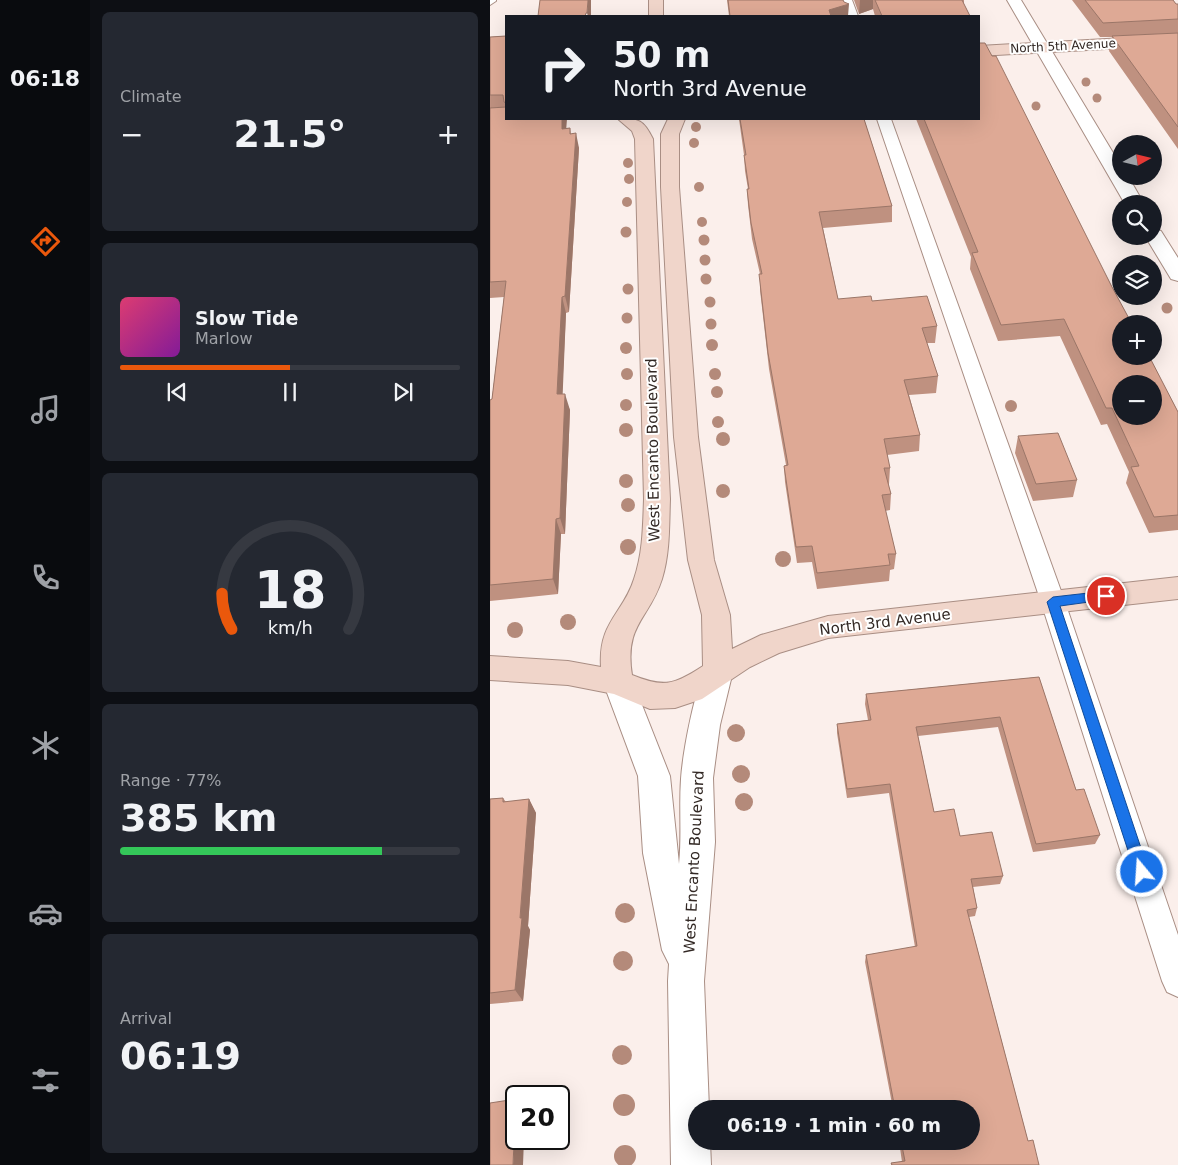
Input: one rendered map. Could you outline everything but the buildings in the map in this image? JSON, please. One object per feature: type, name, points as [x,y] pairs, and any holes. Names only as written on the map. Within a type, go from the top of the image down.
[{"type":"street","points":[[656,0],[656,15]]},
{"type":"street","points":[[1014,0],[1130,195]]},
{"type":"street","name":"North 5th Avenue","points":[[980,51],[1178,40]]},
{"type":"street","name":"West Encanto Boulevard","points":[[627,120],[639,128],[644,139],[657,500],[656,545],[648,580],[639,600],[618,636],[615,658],[618,682],[654,776],[660,853],[686,981]]},
{"type":"street","name":"West Encanto Boulevard","points":[[676,120],[670,134],[670,187],[686,437],[701,560],[716,615],[718,671],[704,725],[697,778],[698,842],[686,981],[691,1165]]},
{"type":"street","points":[[1160,245],[1178,275]]},
{"type":"street","name":"North 3rd Avenue","points":[[490,668],[568,673],[618,682],[650,696],[675,695],[690,690],[718,671],[771,643],[828,627],[1178,588]]},
{"type":"lane","points":[[846,0],[852,15]]},
{"type":"lane","points":[[884,120],[1053,602],[1178,981]]},
{"type":"route","points":[[1106,596],[1053,602],[1142,872]]}]
